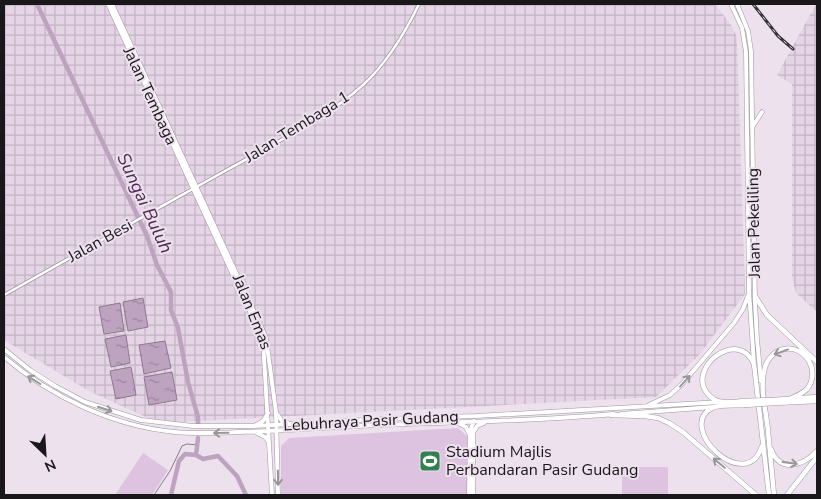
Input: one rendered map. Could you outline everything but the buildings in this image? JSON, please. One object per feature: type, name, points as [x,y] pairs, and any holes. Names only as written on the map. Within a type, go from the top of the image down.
[{"type":"highway","points":[[755,296],[767,315],[817,362]]},
{"type":"highway","points":[[723,402],[712,398],[704,389],[702,376],[708,363],[720,354],[734,349],[748,353],[754,364],[769,495]]},
{"type":"highway","points":[[762,388],[765,368],[771,356],[778,351],[784,349],[799,351],[807,357],[813,377],[807,389],[799,395],[774,401]]},
{"type":"highway","name":"Jalan Pekeliling","points":[[762,388],[769,443]]},
{"type":"highway","points":[[790,398],[817,397]]},
{"type":"highway","points":[[774,401],[817,401]]},
{"type":"highway","name":"Lebuhraya Pasir Gudang","points":[[716,407],[774,401]]},
{"type":"highway","name":"Lebuhraya Pasir Gudang","points":[[723,402],[744,403]]},
{"type":"highway","points":[[801,402],[813,404],[817,407]]},
{"type":"highway","points":[[716,407],[705,415],[702,428],[707,442],[720,455],[732,462],[744,463],[758,455],[763,442]]},
{"type":"highway","points":[[611,414],[646,416],[658,418],[669,423],[690,438],[756,495]]},
{"type":"highway","points":[[769,443],[775,457],[790,465],[802,463],[817,450]]},
{"type":"highway","points":[[769,443],[774,495]]},
{"type":"highway","points":[[787,495],[817,457]]},
{"type":"main road","name":"Jalan Tembaga","points":[[108,4],[195,188]]},
{"type":"main road","name":"Jalan Tembaga","points":[[112,4],[195,188]]},
{"type":"main road","name":"Jalan Pekeliling","points":[[731,4],[742,28],[746,52],[749,291],[754,364]]},
{"type":"main road","name":"Jalan Pekeliling","points":[[737,4],[748,31],[750,46],[756,339],[762,388]]},
{"type":"main road","points":[[753,126],[762,112]]},
{"type":"main road","name":"Jalan Emas","points":[[195,188],[266,338],[276,412],[278,495]]},
{"type":"main road","name":"Jalan Emas","points":[[195,188],[263,340],[270,426],[272,495]]},
{"type":"main road","points":[[645,407],[664,399],[682,384],[734,323],[743,309],[749,291]]},
{"type":"main road","name":"Lebuhraya Pasir Gudang","points":[[4,349],[30,370],[85,402],[141,420],[194,426],[270,426],[723,402]]},
{"type":"main road","name":"Lebuhraya Pasir Gudang","points":[[4,357],[25,375],[83,408],[118,420],[173,432],[192,434],[277,432],[521,420],[716,407]]},
{"type":"main road","points":[[276,412],[282,420],[293,424]]},
{"type":"main road","points":[[254,426],[263,421],[269,413]]},
{"type":"main road","points":[[521,414],[521,420]]},
{"type":"main road","points":[[471,495],[470,435],[476,416]]},
{"type":"main road","points":[[471,495],[473,433],[480,424],[491,421]]},
{"type":"main road","points":[[458,423],[466,427],[470,435]]},
{"type":"main road","points":[[278,446],[281,436],[295,430]]},
{"type":"main road","points":[[255,432],[265,436],[270,446]]},
{"type":"street","name":"Jalan Tembaga 1","points":[[195,188],[301,128],[364,84],[400,40],[419,4]]},
{"type":"street","name":"Jalan Besi","points":[[4,295],[195,188]]},
{"type":"shaded area","points":[[4,4],[715,4],[731,25],[737,37],[745,294],[699,355],[656,397],[159,423],[89,391],[4,340]]},
{"type":"shaded area","points":[[816,4],[817,312],[796,293],[792,278],[792,84],[777,75]]},
{"type":"shaded area","points":[[458,428],[467,436],[467,495],[281,495],[281,446],[289,438]]},
{"type":"shaded area","points":[[143,453],[168,470],[152,495],[115,495]]},
{"type":"shaded area","points":[[622,467],[668,467],[668,495],[622,495]]},
{"type":"water","points":[[143,298],[148,327],[128,331],[123,302]]},
{"type":"water","points":[[120,303],[124,331],[104,334],[99,307]]},
{"type":"water","points":[[126,335],[130,363],[111,367],[105,339]]},
{"type":"water","points":[[165,341],[171,368],[144,374],[139,345]]},
{"type":"water","points":[[131,367],[136,395],[116,399],[110,371]]},
{"type":"water","points":[[172,372],[177,400],[149,405],[144,377]]},
{"type":"waterway","name":"Sungai Buluh","points":[[37,4],[147,236],[157,265],[171,292],[171,310],[178,328],[198,424]]},
{"type":"waterway","name":"Sungai Buluh","points":[[198,438],[196,455],[203,459],[218,456],[237,476],[246,495]]},
{"type":"waterway","points":[[154,495],[170,471],[182,446],[187,444],[198,445]]},
{"type":"waterway","points":[[171,495],[179,461],[185,454],[196,455]]},
{"type":"railway","points":[[753,4],[778,36],[793,49]]},
{"type":"place","name":"Stadium Majlis Perbandaran Pasir Gudang","points":[[430,461]]}]
